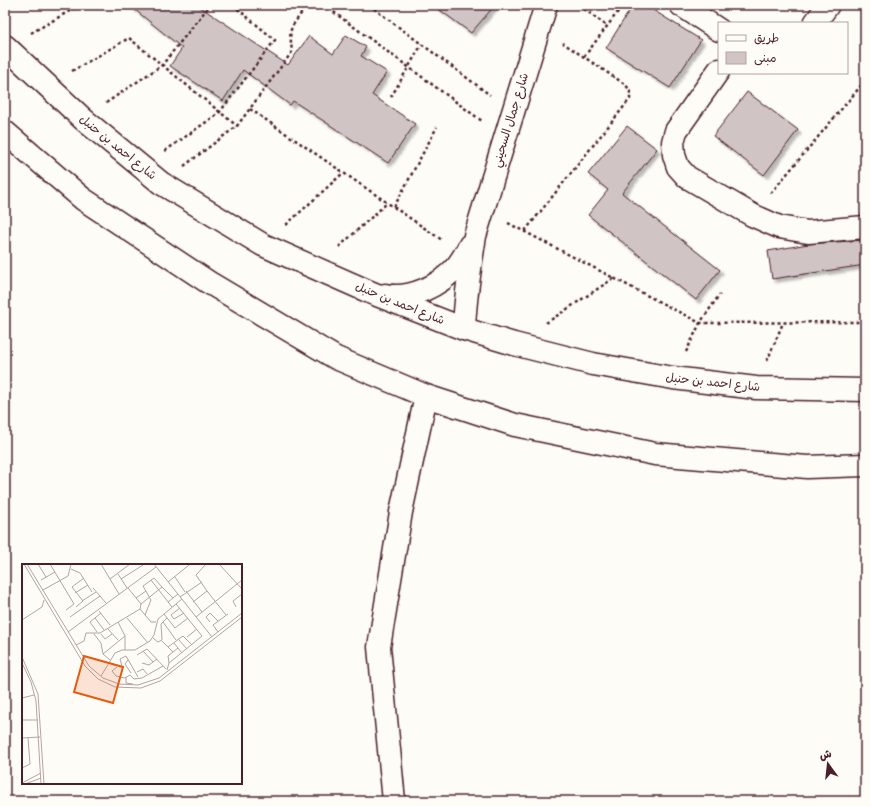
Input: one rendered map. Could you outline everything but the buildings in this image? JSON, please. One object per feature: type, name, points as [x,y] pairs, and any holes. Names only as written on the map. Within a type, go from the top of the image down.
[{"type":"street","name":"شارع جمال السحيني","points":[[475,236],[546,5]]},
{"type":"street","points":[[682,5],[718,29]]},
{"type":"street","points":[[816,22],[828,5]]},
{"type":"street","name":"شارع احمد بن حنبل","points":[[6,47],[83,119],[161,183],[263,245],[372,293],[464,329],[514,344],[593,364],[673,378],[756,388],[865,390]]},
{"type":"street","points":[[718,71],[676,131],[673,142],[674,155],[678,167],[687,177],[752,215],[779,227],[808,232],[865,227]]},
{"type":"street","points":[[5,132],[83,199],[208,282],[336,358],[426,396],[515,424],[654,454],[807,468],[865,465]]},
{"type":"street","points":[[372,293],[388,296],[405,295],[421,291],[436,284],[456,267],[475,236]]},
{"type":"street","points":[[464,329],[466,299],[475,236]]},
{"type":"street","points":[[394,801],[379,647],[401,512],[426,396]]},
{"type":"path","points":[[6,47],[80,5]]},
{"type":"path","points":[[83,119],[162,65],[210,5]]},
{"type":"path","points":[[142,167],[219,113],[275,40],[233,5]]},
{"type":"path","points":[[161,183],[237,126],[292,52],[290,32],[307,5]]},
{"type":"path","points":[[324,5],[505,138]]},
{"type":"path","points":[[369,5],[513,112]]},
{"type":"path","points":[[578,5],[607,26]]},
{"type":"path","points":[[584,57],[623,5]]},
{"type":"path","points":[[525,231],[630,99],[630,91],[626,85],[539,28]]},
{"type":"path","points":[[47,86],[129,38],[219,113],[237,126]]},
{"type":"path","points":[[391,97],[422,44]]},
{"type":"path","points":[[752,215],[865,81]]},
{"type":"path","points":[[250,109],[464,255]]},
{"type":"path","points":[[394,207],[437,127]]},
{"type":"path","points":[[263,245],[343,173]]},
{"type":"path","points":[[317,269],[387,203]]},
{"type":"path","points":[[483,210],[700,323],[865,322]]},
{"type":"path","points":[[514,344],[614,278]]},
{"type":"path","points":[[673,378],[700,323],[720,294]]},
{"type":"path","points":[[756,388],[783,323]]}]
